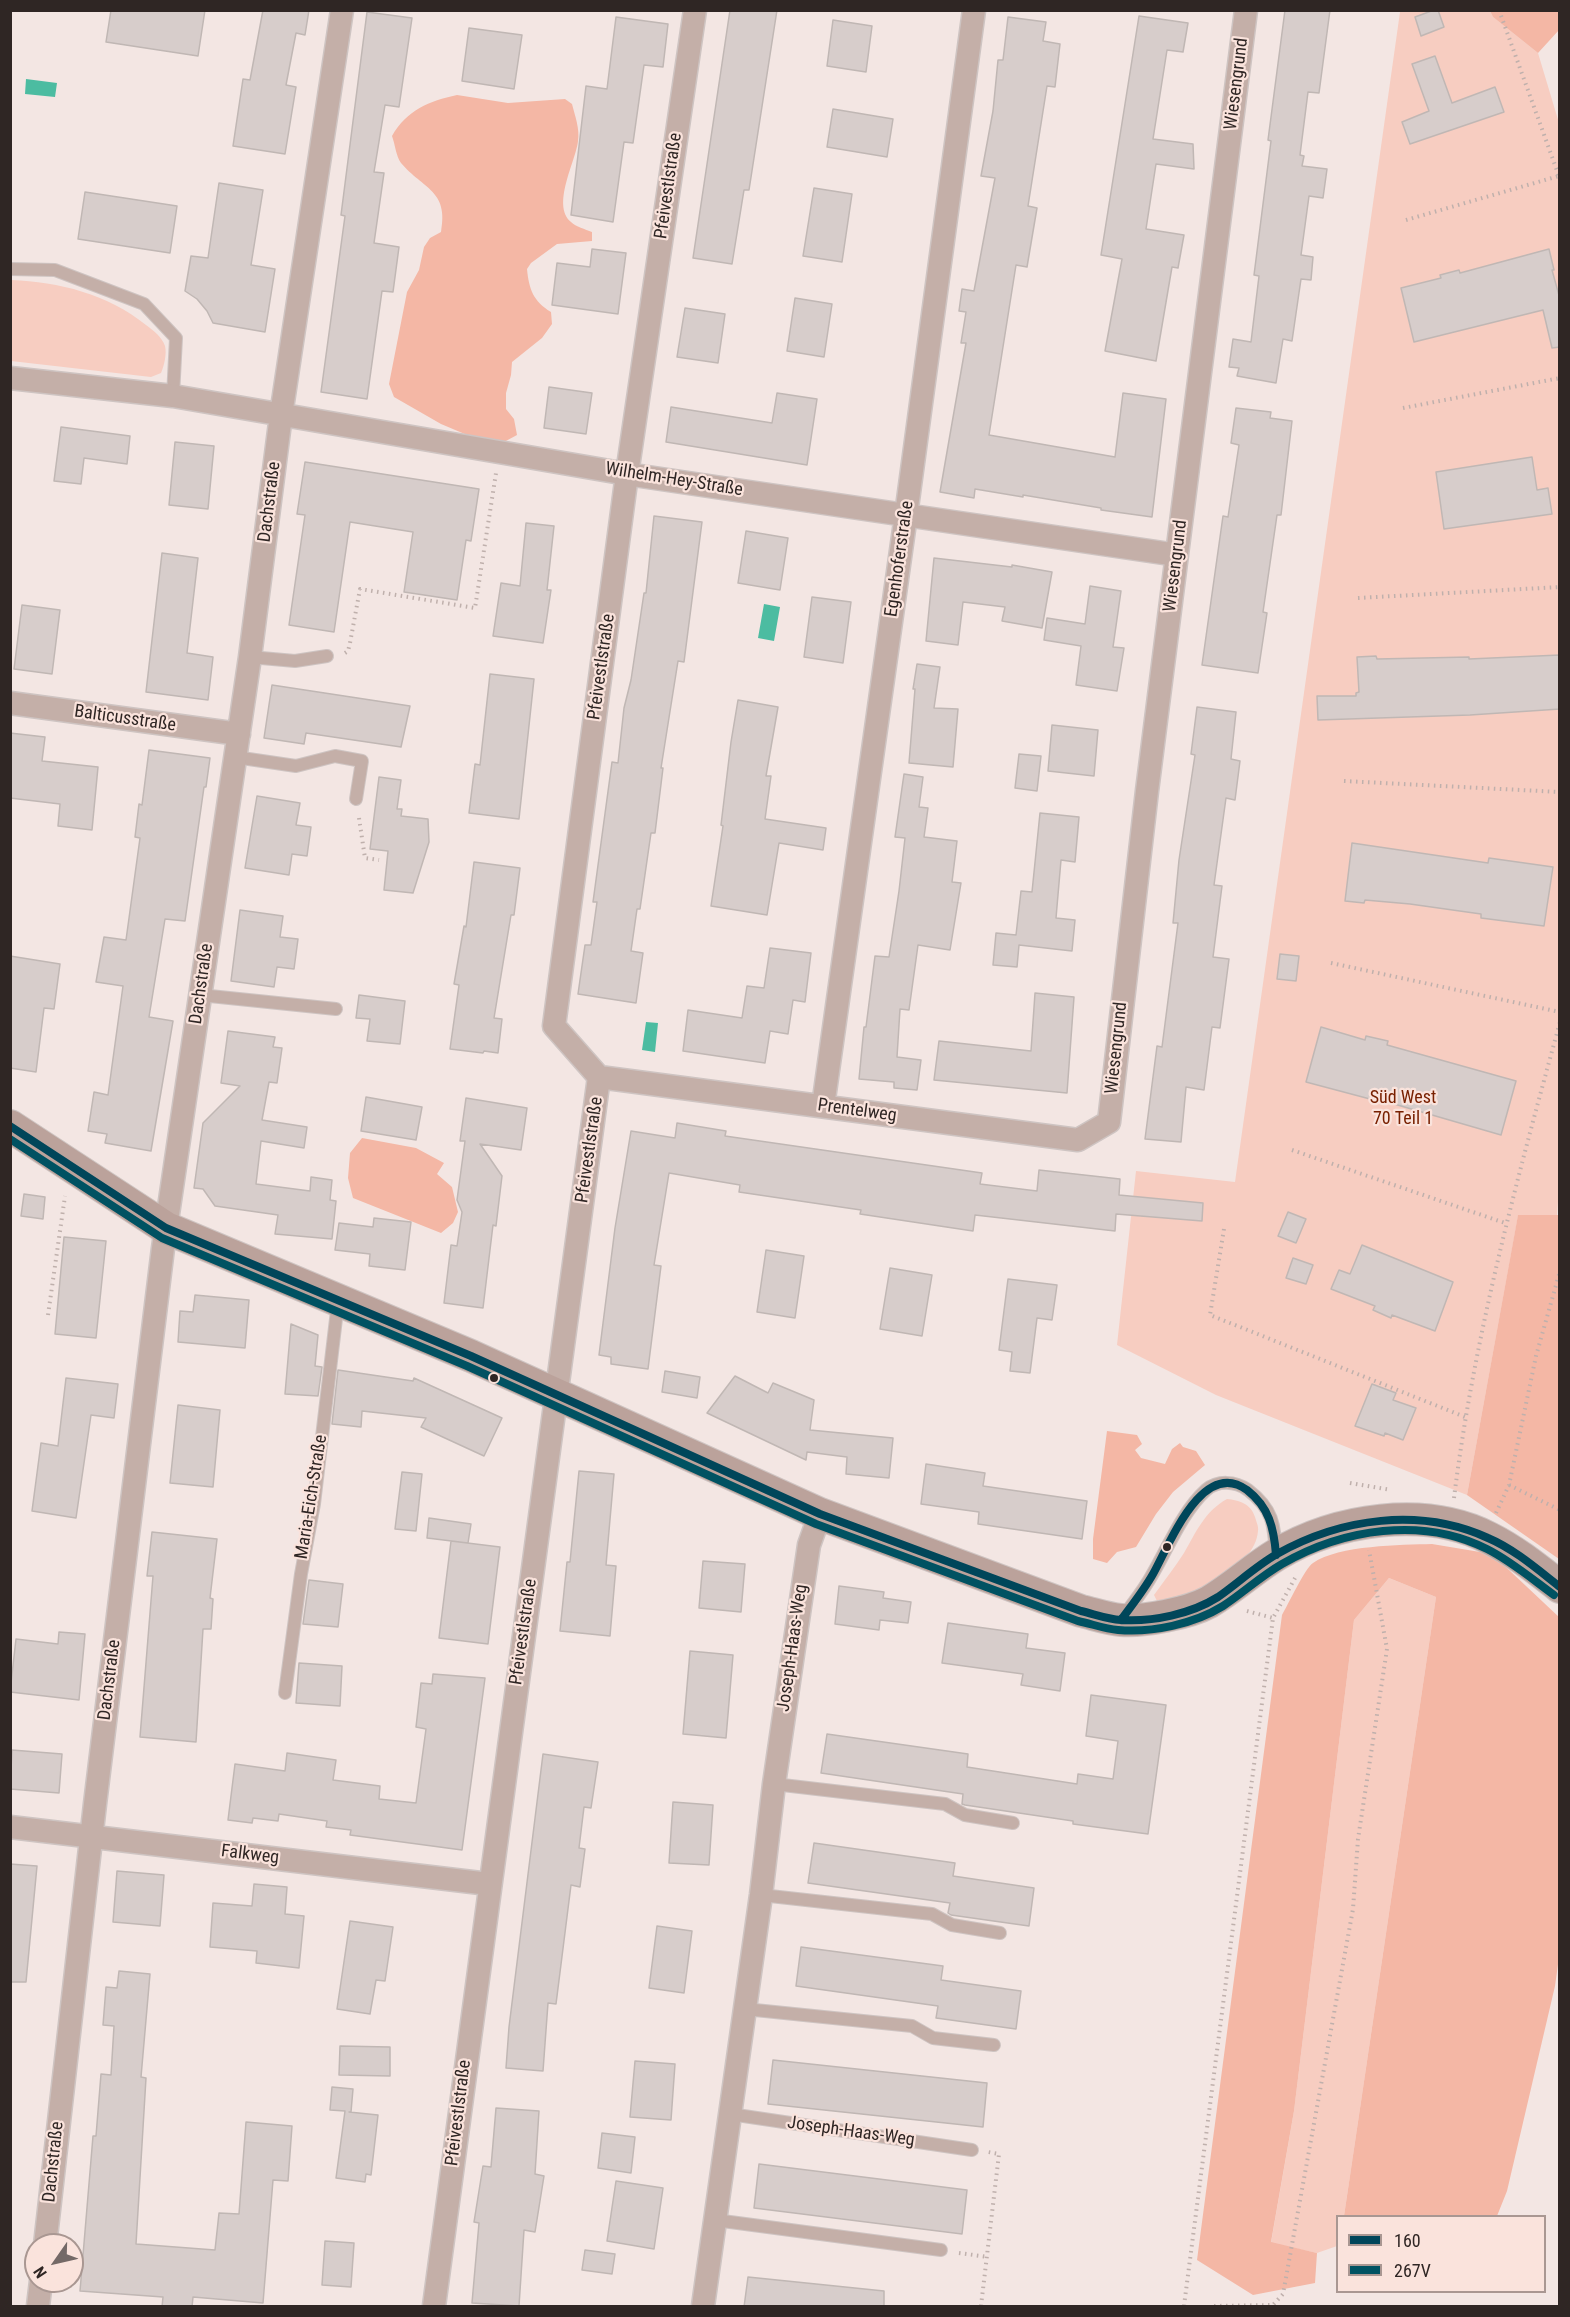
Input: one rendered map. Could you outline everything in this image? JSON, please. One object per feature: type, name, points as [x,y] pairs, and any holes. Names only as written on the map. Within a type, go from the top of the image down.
[{"type":"street","name":"Dachstraße","points":[[46,2233],[91,1836],[166,1228],[236,757],[281,415],[342,10]]},
{"type":"street","name":"Pfeivestlstraße","points":[[434,2307],[599,1077],[554,1026],[627,474],[694,10]]},
{"type":"street","name":"Egenhoferstraße","points":[[823,1106],[974,10]]},
{"type":"street","name":"Wiesengrund","points":[[1109,1122],[1147,791],[1246,10]]},
{"type":"street","name":"Wilhelm-Hey-Straße","points":[[10,378],[172,396],[627,474],[1177,555]]},
{"type":"street","name":"Balticusstraße","points":[[10,703],[239,734]]},
{"type":"street","name":"Prentelweg","points":[[599,1077],[1078,1140],[1109,1122]]},
{"type":"street","points":[[10,1126],[166,1228],[557,1394],[820,1514],[1081,1611],[1121,1620],[1161,1617],[1208,1603],[1289,1549],[1333,1529],[1364,1523],[1425,1519],[1450,1523],[1488,1537],[1529,1562],[1560,1587]]},
{"type":"street","name":"Joseph-Haas-Weg","points":[[703,2307],[808,1545],[820,1514]]},
{"type":"street","name":"Falkweg","points":[[10,1827],[489,1884]]},
{"type":"lane","points":[[10,269],[55,270],[144,304],[176,338],[172,396]]},
{"type":"lane","points":[[250,657],[295,661],[327,656]]},
{"type":"lane","points":[[236,757],[296,766],[335,756],[362,761],[356,799]]},
{"type":"lane","points":[[200,995],[336,1009]]},
{"type":"lane","name":"Maria-Eich-Straße","points":[[285,1694],[301,1574],[314,1504],[338,1300]]},
{"type":"lane","points":[[1121,1620],[1150,1579],[1188,1512],[1207,1490],[1224,1482],[1242,1486],[1261,1500],[1289,1549]]},
{"type":"lane","points":[[774,1784],[945,1804],[965,1815],[1013,1823]]},
{"type":"lane","points":[[761,1895],[932,1914],[952,1925],[1000,1933]]},
{"type":"lane","points":[[745,2009],[912,2026],[933,2038],[994,2045]]},
{"type":"lane","name":"Joseph-Haas-Weg","points":[[730,2114],[972,2150]]},
{"type":"lane","points":[[715,2220],[941,2250]]},
{"type":"path","points":[[1406,220],[1559,177],[1499,10]]},
{"type":"path","points":[[1403,408],[1560,378]]},
{"type":"path","points":[[327,656],[338,657],[348,651],[360,589],[475,608],[497,465]]},
{"type":"path","points":[[1358,598],[1560,587]]},
{"type":"path","points":[[1344,781],[1560,792]]},
{"type":"path","points":[[356,799],[365,858],[380,860]]},
{"type":"path","points":[[1331,963],[1560,1012]]},
{"type":"path","points":[[1455,1488],[1465,1417],[1505,1223],[1560,1022]]},
{"type":"path","points":[[1292,1150],[1505,1223]]},
{"type":"path","points":[[48,1315],[67,1186]]},
{"type":"path","points":[[1224,1229],[1210,1315],[1465,1417]]},
{"type":"path","points":[[1494,1519],[1509,1485],[1536,1356],[1560,1271]]},
{"type":"path","points":[[1509,1485],[1560,1510]]},
{"type":"path","points":[[1214,2307],[1273,2305],[1283,2294],[1353,1910],[1358,1839],[1388,1650],[1364,1523]]},
{"type":"path","points":[[1184,2307],[1273,1618],[1305,1558],[1289,1549]]},
{"type":"path","points":[[981,2307],[999,2154]]},
{"type":"path","points":[[941,2250],[988,2257]]},
{"type":"green space","name":"Süd West 70 Teil 1","points":[[1403,10],[1490,11],[1493,17],[1538,53],[1559,123],[1560,1175],[1557,1215],[1518,1216],[1467,1495],[1216,1395],[1117,1345],[1136,1171],[1235,1182],[1400,12]]},
{"type":"green space","points":[[11,280],[65,287],[99,298],[131,314],[154,331],[164,343],[166,349],[161,373],[151,377],[11,361]]},
{"type":"green space","points":[[1227,1499],[1248,1506],[1257,1522],[1258,1529],[1254,1545],[1246,1557],[1234,1569],[1203,1587],[1187,1594],[1157,1601],[1154,1595],[1181,1558],[1202,1523],[1219,1504]]},
{"type":"green space","points":[[1389,1578],[1436,1597],[1344,2215],[1336,2215],[1336,2246],[1317,2253],[1271,2243],[1294,2111],[1354,1620]]},
{"type":"shaded area","points":[[1490,11],[1559,11],[1559,30],[1538,53],[1493,17]]},
{"type":"shaded area","points":[[26,79],[57,83],[55,97],[25,94]]},
{"type":"shaded area","points":[[457,95],[508,103],[565,99],[572,104],[578,136],[563,205],[565,214],[571,222],[592,232],[592,241],[557,244],[531,263],[527,269],[533,294],[551,312],[552,324],[542,338],[512,362],[506,393],[506,409],[514,419],[517,435],[504,442],[479,440],[441,424],[394,397],[389,384],[407,292],[419,270],[424,247],[430,238],[441,232],[442,218],[438,199],[401,163],[392,136],[412,113],[437,100]]},
{"type":"shaded area","points":[[764,604],[780,607],[774,641],[758,638]]},
{"type":"shaded area","points":[[646,1022],[658,1023],[655,1052],[642,1050]]},
{"type":"shaded area","points":[[362,1138],[416,1148],[444,1163],[437,1174],[452,1187],[458,1212],[453,1223],[441,1233],[353,1198],[348,1178],[350,1153]]},
{"type":"shaded area","points":[[1518,1215],[1559,1215],[1559,1559],[1467,1495]]},
{"type":"shaded area","points":[[1107,1431],[1137,1435],[1142,1444],[1135,1450],[1141,1458],[1165,1464],[1172,1449],[1180,1443],[1183,1447],[1196,1451],[1205,1465],[1173,1492],[1156,1514],[1136,1547],[1117,1552],[1107,1563],[1093,1559],[1093,1539]]},
{"type":"shaded area","points":[[1432,1544],[1492,1554],[1560,1618],[1559,1957],[1555,1986],[1507,2191],[1497,2215],[1344,2215],[1436,1597],[1389,1578],[1354,1620],[1294,2111],[1271,2242],[1317,2253],[1315,2283],[1253,2295],[1197,2260],[1282,1615],[1301,1579],[1313,1563],[1324,1557],[1354,1549]]},
{"type":"building","points":[[111,10],[205,10],[198,56],[106,42]]},
{"type":"building","points":[[263,10],[309,10],[305,35],[296,33],[286,85],[296,87],[285,154],[233,146],[243,79],[250,80]]},
{"type":"building","points":[[730,10],[777,10],[749,190],[744,190],[732,264],[693,258]]},
{"type":"building","points":[[1285,10],[1330,10],[1319,93],[1308,92],[1300,155],[1304,156],[1302,166],[1327,169],[1323,198],[1309,196],[1301,255],[1313,257],[1311,280],[1301,279],[1292,341],[1283,339],[1276,383],[1237,376],[1239,368],[1229,367],[1233,339],[1251,342],[1259,276],[1254,275]]},
{"type":"building","points":[[1438,10],[1444,27],[1421,36],[1415,17]]},
{"type":"building","points":[[367,12],[412,18],[399,107],[385,105],[374,172],[384,173],[374,243],[399,247],[393,292],[382,291],[367,399],[321,392],[345,216],[341,215]]},
{"type":"building","points":[[1139,16],[1188,23],[1183,52],[1167,50],[1153,139],[1193,144],[1194,169],[1156,164],[1146,229],[1184,235],[1178,268],[1172,267],[1156,361],[1105,351],[1122,259],[1101,255]]},
{"type":"building","points":[[616,17],[668,24],[663,67],[644,65],[633,143],[624,142],[613,222],[571,215],[586,86],[607,89]]},
{"type":"building","points":[[1008,17],[1046,22],[1043,41],[1060,44],[1055,87],[1047,86],[1028,206],[1037,208],[1027,267],[1016,265],[989,435],[1115,457],[1123,393],[1166,399],[1152,517],[975,489],[974,498],[940,492],[966,343],[961,343],[966,312],[959,311],[962,289],[974,291],[995,178],[981,176],[993,111],[998,60],[1003,60]]},
{"type":"building","points":[[833,20],[872,26],[866,72],[827,66]]},
{"type":"building","points":[[469,28],[522,35],[514,89],[462,81]]},
{"type":"building","points":[[1435,56],[1452,103],[1495,87],[1504,112],[1410,144],[1402,122],[1429,111],[1412,64]]},
{"type":"building","points":[[833,109],[893,119],[887,157],[827,147]]},
{"type":"building","points":[[219,183],[263,190],[251,265],[275,269],[265,332],[213,323],[197,299],[185,291],[191,256],[208,258]]},
{"type":"building","points":[[814,188],[852,194],[842,262],[803,256]]},
{"type":"building","points":[[85,192],[177,206],[170,253],[78,239]]},
{"type":"building","points":[[592,249],[626,253],[618,314],[552,305],[557,263],[590,267]]},
{"type":"building","points":[[1549,249],[1560,299],[1560,347],[1552,348],[1543,310],[1414,342],[1401,288],[1441,278],[1440,275],[1459,270],[1460,273]]},
{"type":"building","points":[[795,298],[832,304],[824,357],[787,351]]},
{"type":"building","points":[[685,308],[725,314],[718,363],[677,357]]},
{"type":"building","points":[[549,387],[592,393],[586,434],[544,428]]},
{"type":"building","points":[[777,393],[817,399],[807,465],[666,442],[671,407],[772,423]]},
{"type":"building","points":[[1236,408],[1271,412],[1270,418],[1292,421],[1281,515],[1277,515],[1263,612],[1267,613],[1258,673],[1202,665],[1223,516],[1228,517],[1239,445],[1231,443]]},
{"type":"building","points":[[61,427],[130,436],[127,464],[84,458],[81,484],[54,481]]},
{"type":"building","points":[[175,442],[214,446],[208,509],[169,505]]},
{"type":"building","points":[[1532,457],[1537,490],[1548,488],[1552,514],[1444,529],[1436,472]]},
{"type":"building","points":[[305,462],[479,489],[471,541],[466,540],[457,600],[404,592],[413,532],[350,522],[334,632],[289,625],[305,515],[297,514]]},
{"type":"building","points":[[654,516],[702,522],[684,662],[678,661],[661,768],[663,768],[655,833],[651,833],[640,909],[637,909],[631,951],[643,953],[636,1003],[578,994],[585,945],[591,945],[597,902],[593,902],[612,762],[618,763],[624,708],[631,680],[644,593],[646,593]]},
{"type":"building","points":[[526,523],[554,526],[547,590],[551,590],[543,643],[493,636],[501,583],[520,586]]},
{"type":"building","points":[[746,531],[788,538],[780,590],[738,583]]},
{"type":"building","points":[[162,553],[198,558],[187,653],[213,657],[208,700],[146,692]]},
{"type":"building","points":[[934,558],[1012,567],[1012,565],[1052,572],[1042,628],[1002,621],[1005,607],[963,602],[958,645],[926,641]]},
{"type":"building","points":[[1090,586],[1121,591],[1113,647],[1124,648],[1117,691],[1076,685],[1081,646],[1044,640],[1047,618],[1085,624]]},
{"type":"building","points":[[812,597],[851,602],[843,663],[804,657]]},
{"type":"building","points":[[22,605],[60,610],[52,674],[14,669]]},
{"type":"building","points":[[1560,655],[1560,709],[1470,715],[1318,720],[1317,696],[1356,696],[1359,692],[1357,657],[1376,656],[1377,659],[1469,657],[1469,659]]},
{"type":"building","points":[[917,664],[940,667],[934,708],[958,709],[953,767],[909,763],[915,689],[913,689]]},
{"type":"building","points":[[490,674],[534,679],[519,819],[469,813],[475,764],[480,765]]},
{"type":"building","points":[[272,685],[410,706],[401,747],[306,733],[304,744],[264,738]]},
{"type":"building","points":[[738,700],[778,707],[766,776],[771,776],[765,819],[826,828],[823,850],[779,843],[767,915],[711,906]]},
{"type":"building","points":[[1197,707],[1236,712],[1231,759],[1240,761],[1235,800],[1226,798],[1214,885],[1222,886],[1213,957],[1229,959],[1220,1028],[1212,1027],[1204,1090],[1186,1087],[1181,1142],[1145,1139],[1157,1046],[1162,1047],[1178,923],[1173,923],[1179,860],[1195,755],[1191,754]]},
{"type":"building","points":[[1052,725],[1098,730],[1094,776],[1048,771]]},
{"type":"building","points":[[10,733],[45,737],[42,761],[98,767],[92,830],[58,826],[60,804],[10,798]]},
{"type":"building","points":[[149,750],[210,758],[185,921],[165,919],[149,1017],[173,1021],[151,1151],[105,1143],[107,1134],[88,1131],[94,1092],[108,1095],[123,986],[96,982],[104,937],[126,940],[140,838],[135,837],[139,804],[142,805]]},
{"type":"building","points":[[1019,754],[1041,756],[1037,791],[1015,788]]},
{"type":"building","points":[[904,774],[923,777],[919,807],[928,808],[924,837],[957,841],[952,882],[961,883],[950,950],[918,945],[909,1010],[900,1009],[897,1057],[921,1060],[917,1090],[894,1088],[894,1082],[859,1079],[875,956],[889,957],[899,891],[905,838],[895,837]]},
{"type":"building","points":[[379,777],[401,780],[397,809],[402,809],[401,816],[428,819],[429,842],[413,893],[384,890],[388,851],[370,849]]},
{"type":"building","points":[[257,796],[300,803],[296,825],[311,827],[307,856],[292,854],[289,875],[245,868]]},
{"type":"building","points":[[1040,813],[1079,817],[1075,862],[1061,860],[1056,918],[1075,920],[1072,951],[1019,945],[1017,967],[993,965],[996,933],[1016,935],[1021,891],[1032,892]]},
{"type":"building","points":[[1352,843],[1488,863],[1489,858],[1553,867],[1544,926],[1481,918],[1481,914],[1410,904],[1365,900],[1364,903],[1345,901]]},
{"type":"building","points":[[474,862],[520,868],[514,915],[511,915],[494,1018],[502,1019],[498,1053],[450,1049],[459,985],[454,984],[464,926],[466,927]]},
{"type":"building","points":[[240,910],[283,916],[280,937],[298,939],[294,969],[277,967],[274,987],[231,981]]},
{"type":"building","points":[[770,948],[811,953],[805,1002],[793,1000],[788,1034],[770,1031],[765,1063],[683,1051],[688,1010],[742,1018],[747,986],[764,988]]},
{"type":"building","points":[[1280,954],[1299,956],[1296,981],[1277,979]]},
{"type":"building","points":[[10,956],[60,964],[54,1009],[44,1008],[36,1072],[10,1068]]},
{"type":"building","points":[[1035,993],[1074,997],[1067,1093],[934,1080],[939,1041],[1031,1051]]},
{"type":"building","points":[[359,995],[405,1001],[400,1044],[367,1041],[370,1019],[356,1018]]},
{"type":"building","points":[[1321,1027],[1365,1040],[1366,1036],[1388,1041],[1387,1045],[1516,1081],[1501,1135],[1370,1097],[1370,1099],[1306,1082]]},
{"type":"building","points":[[228,1031],[275,1037],[273,1047],[282,1048],[277,1083],[269,1082],[262,1120],[307,1127],[304,1148],[261,1141],[256,1184],[310,1191],[311,1177],[332,1180],[330,1200],[336,1201],[332,1239],[275,1234],[278,1215],[215,1206],[203,1189],[194,1188],[203,1123],[240,1086],[221,1083]]},
{"type":"building","points":[[366,1097],[422,1107],[416,1140],[361,1131]]},
{"type":"building","points":[[466,1098],[527,1108],[521,1150],[480,1144],[502,1176],[496,1226],[493,1225],[483,1308],[444,1303],[451,1245],[457,1246],[462,1212],[457,1200],[465,1141],[460,1141]]},
{"type":"building","points":[[677,1123],[726,1131],[725,1136],[982,1173],[980,1184],[1037,1191],[1039,1170],[1120,1179],[1119,1195],[1203,1203],[1202,1221],[1116,1214],[1115,1231],[975,1215],[973,1231],[860,1214],[861,1210],[739,1192],[740,1185],[669,1173],[654,1265],[661,1266],[648,1369],[611,1364],[611,1357],[599,1355],[615,1228],[631,1131],[675,1138]]},
{"type":"building","points":[[24,1194],[45,1197],[43,1219],[21,1216]]},
{"type":"building","points":[[1288,1212],[1306,1219],[1296,1243],[1278,1236]]},
{"type":"building","points":[[374,1218],[411,1222],[405,1270],[369,1266],[370,1254],[335,1250],[339,1223],[373,1227]]},
{"type":"building","points":[[64,1237],[106,1241],[96,1338],[55,1334]]},
{"type":"building","points":[[1362,1245],[1453,1282],[1435,1331],[1392,1315],[1391,1318],[1373,1310],[1375,1306],[1331,1289],[1339,1270],[1350,1274]]},
{"type":"building","points":[[766,1250],[804,1256],[795,1318],[757,1312]]},
{"type":"building","points":[[1293,1258],[1313,1265],[1306,1284],[1286,1278]]},
{"type":"building","points":[[890,1268],[932,1275],[922,1336],[880,1329]]},
{"type":"building","points":[[1008,1279],[1057,1285],[1052,1320],[1037,1318],[1030,1373],[1010,1371],[1012,1352],[999,1350]]},
{"type":"building","points":[[195,1295],[249,1300],[245,1348],[178,1342],[180,1311],[193,1312]]},
{"type":"building","points":[[291,1324],[318,1335],[315,1366],[322,1367],[318,1396],[285,1394]]},
{"type":"building","points":[[338,1370],[413,1381],[414,1378],[502,1418],[484,1456],[421,1427],[426,1418],[362,1411],[361,1427],[332,1424]]},
{"type":"building","points":[[665,1371],[700,1377],[697,1398],[662,1392]]},
{"type":"building","points":[[735,1376],[768,1393],[773,1383],[814,1400],[810,1430],[893,1438],[889,1478],[846,1474],[847,1457],[807,1452],[806,1460],[707,1413]]},
{"type":"building","points":[[66,1378],[118,1384],[114,1418],[91,1415],[76,1518],[32,1511],[41,1443],[58,1446]]},
{"type":"building","points":[[1372,1384],[1396,1393],[1393,1400],[1416,1408],[1403,1440],[1355,1426]]},
{"type":"building","points":[[178,1405],[220,1410],[213,1487],[170,1483]]},
{"type":"building","points":[[926,1464],[985,1473],[983,1486],[1087,1501],[1082,1539],[978,1524],[979,1512],[921,1504]]},
{"type":"building","points":[[579,1471],[614,1474],[606,1565],[616,1566],[610,1636],[560,1631]]},
{"type":"building","points":[[402,1472],[422,1474],[416,1531],[395,1529]]},
{"type":"building","points":[[429,1518],[471,1524],[468,1543],[427,1538]]},
{"type":"building","points":[[152,1532],[217,1539],[210,1598],[213,1599],[211,1629],[203,1629],[196,1742],[140,1737],[153,1576],[147,1576]]},
{"type":"building","points":[[451,1541],[500,1547],[488,1644],[439,1638]]},
{"type":"building","points":[[703,1561],[745,1564],[741,1612],[699,1608]]},
{"type":"building","points":[[309,1580],[343,1584],[338,1627],[303,1624]]},
{"type":"building","points":[[839,1586],[884,1592],[883,1598],[911,1602],[908,1623],[880,1620],[879,1630],[835,1624]]},
{"type":"building","points":[[948,1623],[1028,1634],[1026,1648],[1065,1653],[1060,1691],[1021,1685],[1023,1674],[942,1663]]},
{"type":"building","points":[[59,1632],[85,1634],[79,1700],[10,1692],[16,1639],[58,1644]]},
{"type":"building","points":[[690,1651],[733,1655],[726,1738],[683,1734]]},
{"type":"building","points":[[299,1663],[342,1666],[340,1706],[296,1703]]},
{"type":"building","points":[[433,1674],[485,1678],[462,1850],[350,1835],[351,1830],[326,1827],[327,1821],[279,1814],[278,1821],[253,1818],[252,1823],[228,1820],[235,1764],[285,1771],[287,1753],[336,1760],[333,1780],[380,1786],[379,1799],[416,1803],[426,1729],[416,1727],[421,1683],[432,1684]]},
{"type":"building","points":[[1091,1695],[1166,1705],[1148,1834],[1073,1824],[1073,1821],[965,1805],[962,1804],[963,1794],[821,1773],[827,1734],[968,1754],[967,1767],[1077,1784],[1078,1774],[1113,1779],[1118,1741],[1086,1736]]},
{"type":"building","points":[[12,1750],[62,1754],[59,1793],[10,1789]]},
{"type":"building","points":[[543,1754],[598,1762],[591,1808],[584,1807],[579,1848],[585,1849],[580,1887],[571,1885],[556,2004],[548,2003],[543,2071],[506,2068],[509,2027]]},
{"type":"building","points":[[673,1802],[713,1805],[709,1865],[669,1863]]},
{"type":"building","points":[[814,1843],[955,1863],[953,1876],[1034,1888],[1029,1926],[951,1915],[948,1913],[950,1903],[808,1883]]},
{"type":"building","points":[[10,1864],[37,1866],[26,1982],[10,1982]]},
{"type":"building","points":[[117,1871],[164,1875],[160,1926],[113,1922]]},
{"type":"building","points":[[254,1884],[287,1887],[285,1914],[304,1916],[299,1968],[256,1963],[257,1951],[210,1947],[213,1903],[252,1906]]},
{"type":"building","points":[[350,1921],[393,1927],[385,1981],[376,1980],[370,2014],[337,2009]]},
{"type":"building","points":[[657,1926],[692,1931],[684,1993],[649,1988]]},
{"type":"building","points":[[801,1947],[943,1966],[941,1980],[1021,1991],[1016,2029],[936,2018],[938,2006],[796,1986]]},
{"type":"building","points":[[119,1971],[150,1974],[141,2077],[146,2078],[136,2244],[215,2250],[219,2213],[239,2214],[246,2122],[292,2126],[288,2181],[273,2180],[263,2303],[193,2297],[192,2307],[162,2307],[163,2297],[84,2291],[84,2243],[93,2136],[96,2136],[101,2074],[111,2075],[114,2026],[103,2025],[106,1987],[117,1988]]},
{"type":"building","points":[[340,2046],[390,2047],[390,2076],[339,2075]]},
{"type":"building","points":[[773,2060],[987,2083],[983,2127],[768,2104]]},
{"type":"building","points":[[635,2061],[675,2064],[671,2120],[630,2117]]},
{"type":"building","points":[[332,2087],[353,2089],[351,2112],[349,2112],[378,2115],[371,2175],[366,2174],[365,2182],[336,2178],[345,2111],[330,2110]]},
{"type":"building","points":[[496,2108],[539,2111],[535,2174],[544,2176],[535,2232],[524,2230],[519,2306],[472,2303],[479,2223],[474,2222],[483,2166],[491,2167]]},
{"type":"building","points":[[602,2133],[635,2137],[631,2173],[598,2168]]},
{"type":"building","points":[[759,2164],[967,2190],[962,2234],[754,2208]]},
{"type":"building","points":[[616,2181],[663,2188],[654,2249],[607,2241]]},
{"type":"building","points":[[325,2241],[354,2243],[351,2287],[322,2285]]},
{"type":"building","points":[[585,2250],[615,2254],[612,2274],[582,2270]]},
{"type":"building","points":[[748,2277],[884,2291],[884,2307],[744,2307]]},
{"type":"transit line","name":"160","points":[[10,1126],[166,1228],[471,1356],[820,1514],[1081,1611],[1121,1620],[1171,1616],[1196,1608],[1218,1597],[1269,1559],[1302,1542],[1327,1532],[1381,1521],[1435,1522],[1462,1528],[1507,1548],[1560,1587]]},
{"type":"transit line","name":"267V","points":[[10,1139],[162,1238],[467,1366],[816,1524],[1078,1621],[1108,1629],[1131,1631],[1186,1622],[1223,1606],[1274,1569],[1306,1552],[1331,1542],[1383,1531],[1436,1532],[1462,1539],[1504,1559],[1554,1595]]},
{"type":"transit line","name":"160","points":[[1121,1620],[1149,1580],[1189,1509],[1202,1495],[1216,1485],[1231,1483],[1247,1490],[1261,1504],[1272,1527],[1276,1555]]}]
